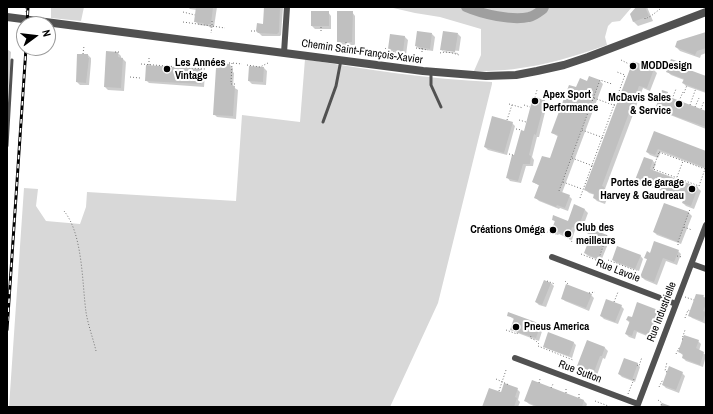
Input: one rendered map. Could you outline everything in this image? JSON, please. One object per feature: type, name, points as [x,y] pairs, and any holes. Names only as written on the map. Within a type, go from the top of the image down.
[{"type":"street","points":[[284,53],[288,7]]},
{"type":"street","name":"Chemin Saint-François-Xavier","points":[[7,17],[431,72],[486,76],[516,75],[546,69],[588,57],[706,12]]},
{"type":"street","name":"Rue Industrielle","points":[[637,406],[706,225]]},
{"type":"street","name":"Rue Lavoie","points":[[552,257],[676,304]]},
{"type":"street","points":[[692,264],[706,269]]},
{"type":"street","name":"Rue Sutton","points":[[515,358],[637,406]]},
{"type":"lane","points":[[7,146],[12,60]]},
{"type":"lane","points":[[323,122],[336,86],[341,60]]},
{"type":"lane","points":[[431,72],[431,85],[441,107]]},
{"type":"path","points":[[645,18],[651,16],[660,9]]},
{"type":"path","points":[[183,12],[196,15]]},
{"type":"path","points":[[211,32],[212,21]]},
{"type":"path","points":[[183,22],[225,28]]},
{"type":"path","points":[[83,54],[84,46]]},
{"type":"path","points":[[385,48],[388,51],[401,52],[404,55]]},
{"type":"path","points":[[416,48],[428,50]]},
{"type":"path","points":[[115,52],[120,52]]},
{"type":"path","points":[[440,53],[448,52],[459,55]]},
{"type":"path","points":[[149,56],[149,65]]},
{"type":"path","points":[[200,60],[200,68]]},
{"type":"path","points":[[621,60],[631,65]]},
{"type":"path","points":[[220,62],[242,64]]},
{"type":"path","points":[[232,63],[231,84],[235,84]]},
{"type":"path","points":[[247,65],[260,67],[268,63]]},
{"type":"path","points":[[141,64],[205,68]]},
{"type":"path","points":[[580,198],[621,91],[625,75],[616,72]]},
{"type":"path","points":[[130,77],[140,78]]},
{"type":"path","points":[[559,191],[600,80],[612,84]]},
{"type":"path","points":[[679,101],[687,85]]},
{"type":"path","points":[[690,105],[696,88]]},
{"type":"path","points":[[672,99],[676,89]]},
{"type":"path","points":[[535,97],[537,90]]},
{"type":"path","points":[[547,92],[557,96]]},
{"type":"path","points":[[594,98],[615,105]]},
{"type":"path","points":[[695,107],[698,98]]},
{"type":"path","points":[[701,109],[704,101]]},
{"type":"path","points":[[509,104],[523,108]]},
{"type":"path","points":[[507,120],[512,105]]},
{"type":"path","points":[[524,105],[530,107]]},
{"type":"path","points":[[519,120],[526,122]]},
{"type":"path","points":[[516,129],[522,130]]},
{"type":"path","points":[[582,130],[603,138]]},
{"type":"path","points":[[660,151],[683,161],[693,163],[705,169],[699,186],[653,170],[660,151]]},
{"type":"path","points":[[509,154],[513,155]]},
{"type":"path","points":[[572,158],[592,166]]},
{"type":"path","points":[[676,178],[683,161]]},
{"type":"path","points":[[563,182],[583,189]]},
{"type":"path","points":[[678,245],[690,209]]},
{"type":"path","points":[[64,211],[75,231],[87,314],[96,351]]},
{"type":"path","points":[[684,227],[692,230]]},
{"type":"path","points":[[541,234],[553,232],[556,234]]},
{"type":"path","points":[[564,236],[572,242]]},
{"type":"path","points":[[598,260],[607,236],[610,238]]},
{"type":"path","points":[[581,254],[601,262]]},
{"type":"path","points":[[677,256],[682,257]]},
{"type":"path","points":[[608,260],[634,268],[636,271]]},
{"type":"path","points":[[547,281],[555,284]]},
{"type":"path","points":[[565,281],[569,285]]},
{"type":"path","points":[[589,293],[595,292]]},
{"type":"path","points":[[614,302],[618,292]]},
{"type":"path","points":[[685,297],[694,300]]},
{"type":"path","points":[[647,340],[658,310]]},
{"type":"path","points":[[685,318],[688,310],[690,311]]},
{"type":"path","points":[[506,330],[518,334],[518,332]]},
{"type":"path","points":[[683,339],[685,330]]},
{"type":"path","points":[[531,336],[530,338],[539,344]]},
{"type":"path","points":[[538,346],[557,352],[573,360]]},
{"type":"path","points":[[676,354],[680,348]]},
{"type":"path","points":[[637,365],[639,366],[642,357]]},
{"type":"path","points":[[666,372],[667,362]]},
{"type":"path","points":[[571,366],[580,369],[581,367]]},
{"type":"path","points":[[499,391],[506,370]]},
{"type":"path","points":[[589,370],[588,372],[596,375]]},
{"type":"path","points":[[629,391],[634,379],[632,378]]},
{"type":"path","points":[[496,379],[510,385]]},
{"type":"path","points":[[659,388],[662,380],[663,381]]},
{"type":"path","points":[[551,388],[553,384]]},
{"type":"path","points":[[658,400],[662,402],[660,407]]},
{"type":"path","points":[[596,401],[610,407]]},
{"type":"shaded area","points":[[51,7],[84,7],[81,21],[56,18],[56,16],[51,16]]},
{"type":"shaded area","points":[[389,7],[632,7],[620,21],[612,22],[608,26],[605,37],[607,45],[558,61],[509,70],[474,71],[481,55],[481,29],[440,17]]},
{"type":"shaded area","points":[[305,59],[398,74],[492,82],[438,303],[390,407],[9,407],[24,188],[38,189],[36,206],[46,221],[80,224],[86,207],[87,192],[236,201],[242,115],[300,122]]},
{"type":"building","points":[[196,7],[213,7],[211,24],[208,24],[207,26],[203,23],[194,22]]},
{"type":"building","points":[[264,7],[280,7],[279,32],[277,34],[258,33],[256,31],[257,23],[263,24]]},
{"type":"building","points":[[636,7],[645,7],[649,16],[633,22],[630,14]]},
{"type":"building","points":[[311,11],[329,11],[329,26],[311,26]]},
{"type":"building","points":[[337,11],[353,11],[352,42],[337,42]]},
{"type":"building","points":[[417,31],[432,33],[430,49],[415,46]]},
{"type":"building","points":[[443,31],[458,33],[455,52],[440,50]]},
{"type":"building","points":[[706,32],[706,48],[697,51],[695,55],[675,47],[677,41]]},
{"type":"building","points":[[390,34],[405,36],[403,52],[388,49]]},
{"type":"building","points":[[106,51],[118,52],[118,57],[123,58],[121,88],[104,87]]},
{"type":"building","points":[[77,54],[88,54],[89,58],[86,83],[76,82]]},
{"type":"building","points":[[671,59],[689,65],[687,69],[706,76],[706,92],[682,83],[684,79],[666,72]]},
{"type":"building","points":[[633,61],[654,69],[647,88],[639,86],[602,186],[606,190],[602,202],[593,198],[594,194],[584,190]]},
{"type":"building","points":[[218,63],[230,64],[230,69],[232,69],[231,85],[235,86],[233,116],[213,115],[216,68],[218,68]]},
{"type":"building","points":[[146,65],[202,69],[201,84],[145,81]]},
{"type":"building","points":[[249,66],[264,67],[263,82],[248,81]]},
{"type":"building","points":[[589,76],[600,80],[559,191],[570,195],[565,208],[557,205],[556,207],[534,198],[539,185],[532,182],[542,156],[550,158],[558,135],[551,133],[569,85],[576,87],[580,78],[587,81]]},
{"type":"building","points":[[662,90],[668,92],[667,96],[706,111],[706,127],[655,109]]},
{"type":"building","points":[[533,97],[545,100],[529,155],[531,156],[530,164],[523,164],[518,181],[506,178],[521,130],[524,131]]},
{"type":"building","points":[[492,116],[513,122],[504,153],[484,147]]},
{"type":"building","points":[[654,131],[706,151],[706,168],[658,149],[655,155],[646,152]]},
{"type":"building","points":[[644,157],[653,160],[650,169],[698,187],[691,206],[682,203],[684,198],[635,180]]},
{"type":"building","points":[[664,203],[689,212],[678,242],[653,232]]},
{"type":"building","points":[[574,204],[585,209],[578,229],[572,227],[569,238],[565,236],[566,235],[556,231],[555,233],[551,231],[555,221],[552,220],[553,215],[568,221]]},
{"type":"building","points":[[587,227],[607,235],[598,259],[584,253],[591,235],[585,232]]},
{"type":"building","points":[[654,241],[679,250],[674,262],[663,258],[654,282],[640,277],[647,259],[644,258],[647,251],[650,253]]},
{"type":"building","points":[[617,246],[641,255],[635,269],[612,260]]},
{"type":"building","points":[[544,280],[551,283],[542,305],[535,302]]},
{"type":"building","points":[[566,284],[592,294],[586,308],[561,299]]},
{"type":"building","points":[[696,294],[704,295],[703,297],[706,298],[706,304],[703,311],[706,312],[703,321],[688,316]]},
{"type":"building","points":[[606,299],[622,305],[615,322],[600,316]]},
{"type":"building","points":[[637,302],[658,310],[648,335],[634,330],[632,336],[625,334],[630,321],[626,320],[628,316],[632,317]]},
{"type":"building","points":[[508,312],[541,324],[536,338],[510,330],[514,318],[507,316]]},
{"type":"building","points":[[548,332],[574,342],[569,356],[543,347]]},
{"type":"building","points":[[684,335],[699,340],[696,348],[704,352],[700,365],[682,358],[683,354],[678,352]]},
{"type":"building","points":[[587,340],[605,347],[594,372],[577,366]]},
{"type":"building","points":[[624,358],[638,363],[632,380],[618,374]]},
{"type":"building","points":[[669,366],[683,372],[676,390],[662,385]]},
{"type":"building","points":[[532,380],[584,400],[582,407],[539,407],[524,401]]},
{"type":"building","points":[[504,383],[518,388],[514,407],[482,407],[489,388],[501,392]]},
{"type":"building","points":[[662,403],[673,407],[660,407]]},
{"type":"waterway","points":[[466,7],[488,14],[514,18],[535,15],[544,7]]},
{"type":"railway","points":[[27,16],[28,7]]},
{"type":"railway","points":[[7,330],[25,56]]},
{"type":"place","name":"MODDesign","points":[[633,66]]},
{"type":"place","name":"Les Années Vintage","points":[[167,69]]},
{"type":"place","name":"Apex Sport Performance","points":[[535,101]]},
{"type":"place","name":"McDavis Sales & Service","points":[[679,104]]},
{"type":"place","name":"Portes de garage Harvey & Gaudreau","points":[[692,189]]},
{"type":"place","name":"Créations Oméga","points":[[553,230]]},
{"type":"place","name":"Club des meilleurs","points":[[568,234]]},
{"type":"place","name":"Pneus America","points":[[516,327]]}]
